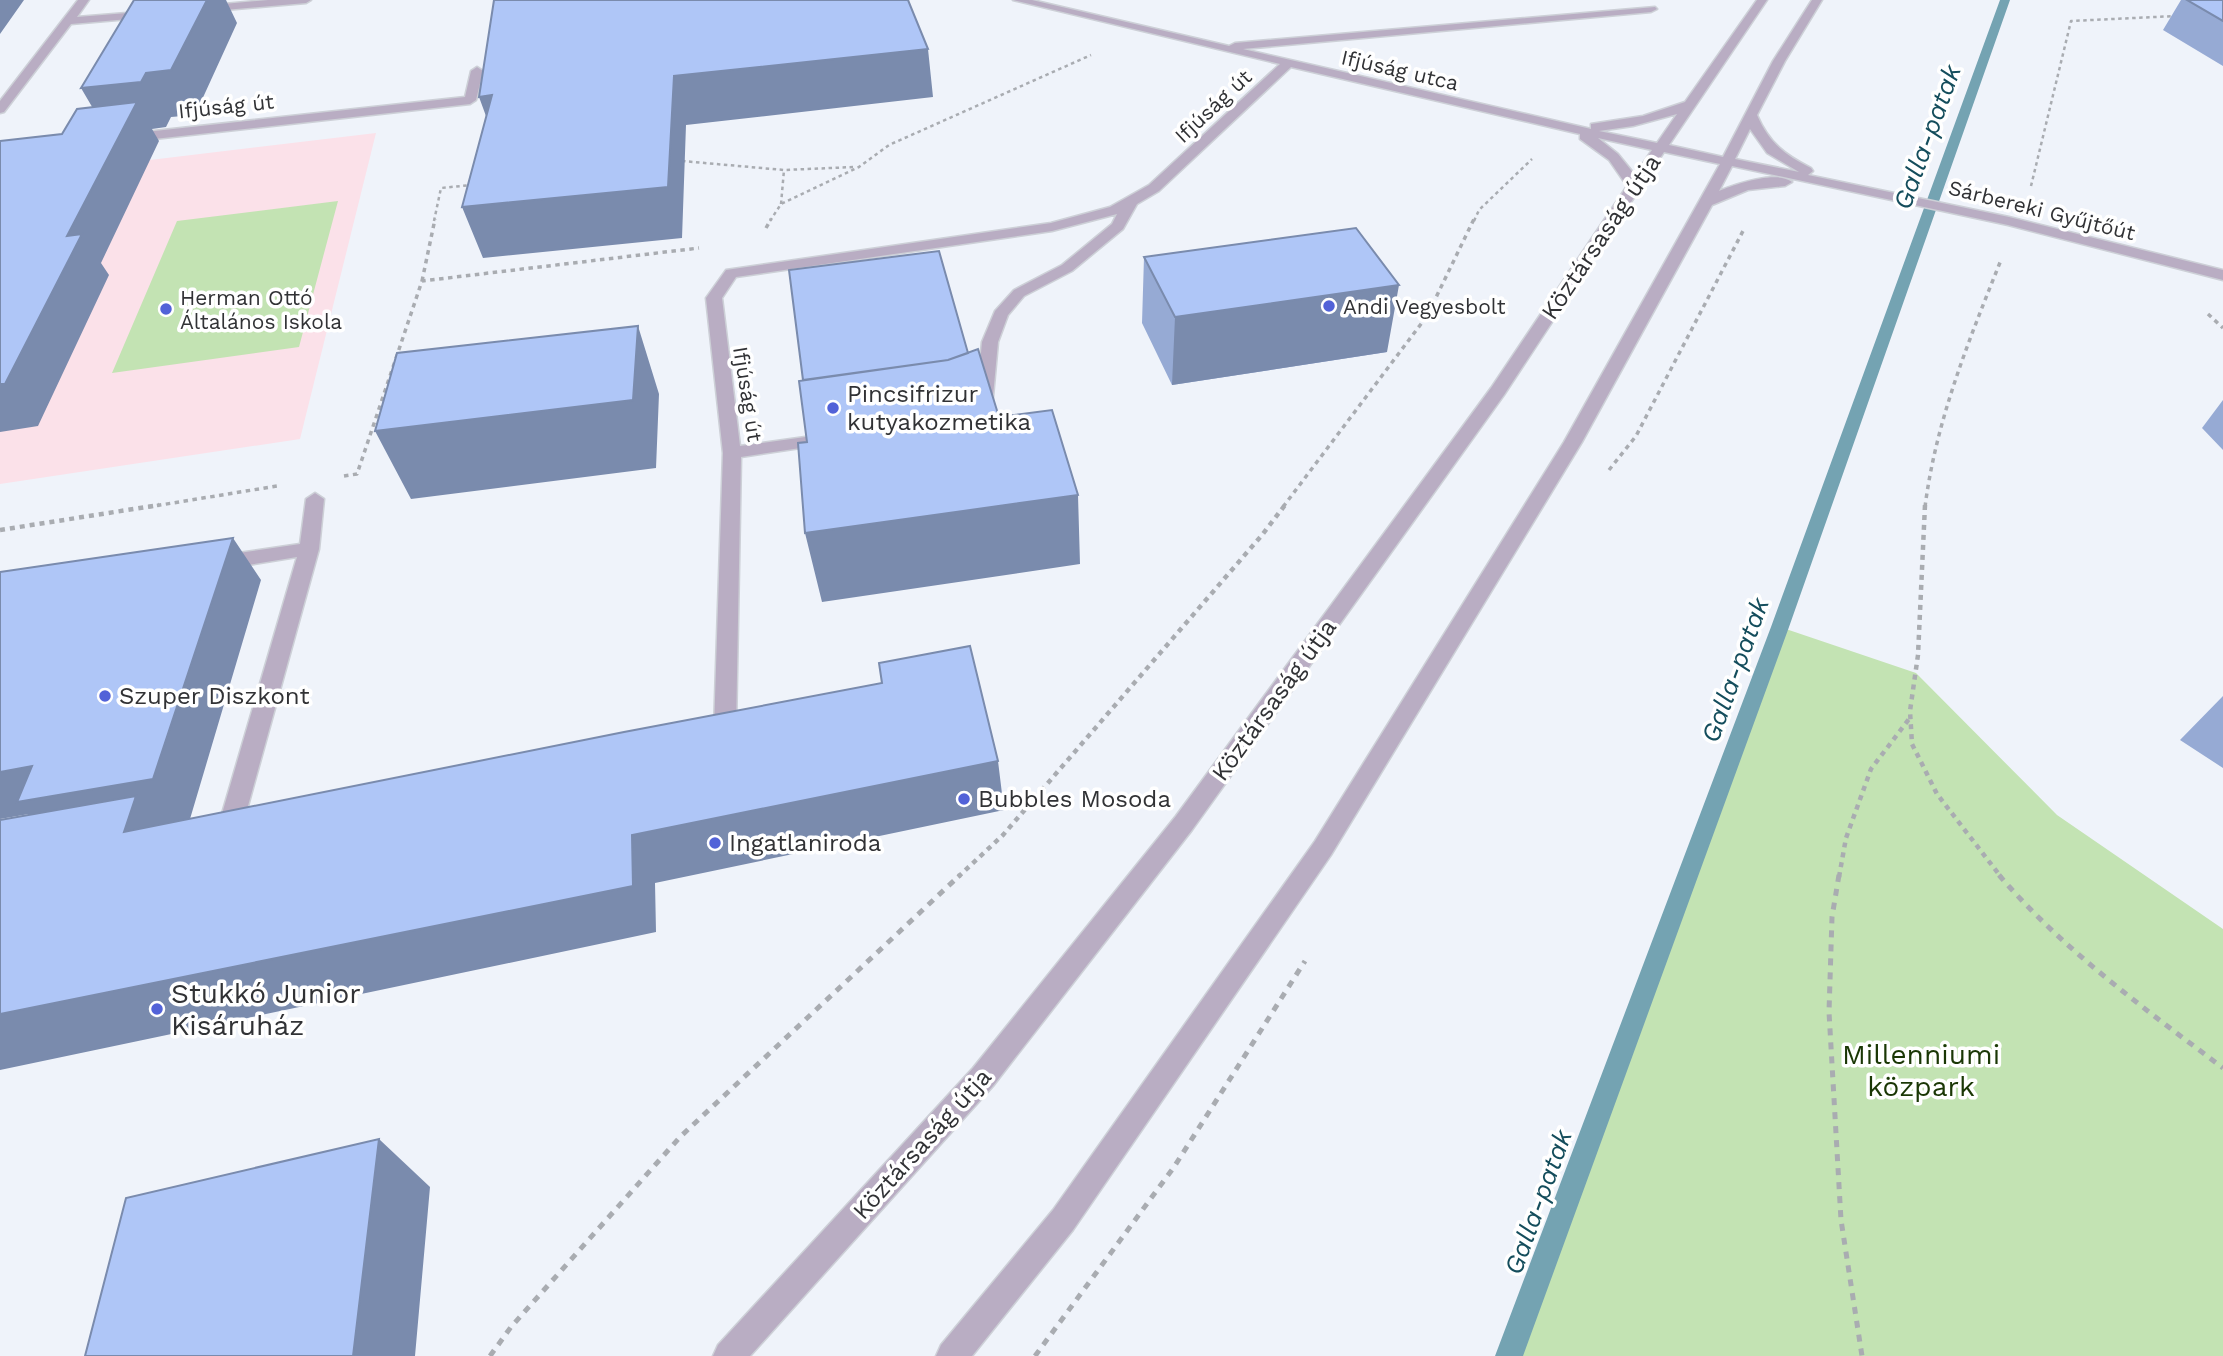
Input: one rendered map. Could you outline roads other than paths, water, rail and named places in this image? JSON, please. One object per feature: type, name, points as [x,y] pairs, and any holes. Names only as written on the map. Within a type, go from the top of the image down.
[{"type":"street","points":[[0,109],[85,0]]},
{"type":"street","points":[[197,5],[306,0]]},
{"type":"street","name":"Ifjúság utca","points":[[1018,0],[1573,129]]},
{"type":"street","name":"Köztársaság útja","points":[[729,1356],[984,1077],[1184,823],[1498,391],[1762,0]]},
{"type":"street","points":[[952,1356],[1063,1220],[1323,848],[1573,442],[1705,203],[1779,61],[1817,0]]},
{"type":"street","name":"Ifjúság utca","points":[[1219,47],[1651,9]]},
{"type":"street","points":[[67,21],[169,12]]},
{"type":"street","name":"Ifjúság út","points":[[850,436],[732,453],[714,298],[731,273],[1052,227],[1115,210],[1154,188],[1287,64]]},
{"type":"street","name":"Ifjúság út","points":[[117,139],[470,100],[477,71]]},
{"type":"street","points":[[1573,129],[1622,126],[1661,117],[1692,104]]},
{"type":"street","points":[[1751,115],[1760,140],[1782,158],[1826,182]]},
{"type":"street","points":[[1573,129],[1727,161]]},
{"type":"street","points":[[1573,129],[1604,147],[1624,166],[1634,186]]},
{"type":"street","name":"Sárbereki Gyűjtőút","points":[[1727,161],[2015,223],[2223,275]]},
{"type":"street","points":[[1705,203],[1735,187],[1766,181],[1826,182]]},
{"type":"street","name":"Ifjúság út","points":[[965,416],[984,408],[990,342],[1001,314],[1019,293],[1067,268],[1118,226],[1131,201]]},
{"type":"street","points":[[725,729],[732,453]]},
{"type":"street","points":[[231,824],[309,549],[315,499]]},
{"type":"street","points":[[199,566],[309,549]]},
{"type":"street","points":[[698,735],[752,724]]},
{"type":"street","points":[[204,829],[258,819]]},
{"type":"waterway","name":"Galla-patak","points":[[1509,1356],[1780,627],[2005,0]]},
{"type":"place","name":"Andi Vegyesbolt","points":[[1329,306]]},
{"type":"place","name":"Herman Ottó Általános Iskola","points":[[166,309]]},
{"type":"place","name":"Pincsifrizur kutyakozmetika","points":[[833,408]]},
{"type":"place","name":"Szuper Diszkont","points":[[105,696]]},
{"type":"place","name":"Bubbles Mosoda","points":[[964,799]]},
{"type":"place","name":"Ingatlaniroda","points":[[715,843]]},
{"type":"place","name":"Stukkó Junior Kisáruház","points":[[157,1009]]},
{"type":"park label","name":"Millenniumi közpark","points":[[1921,1070]]}]
